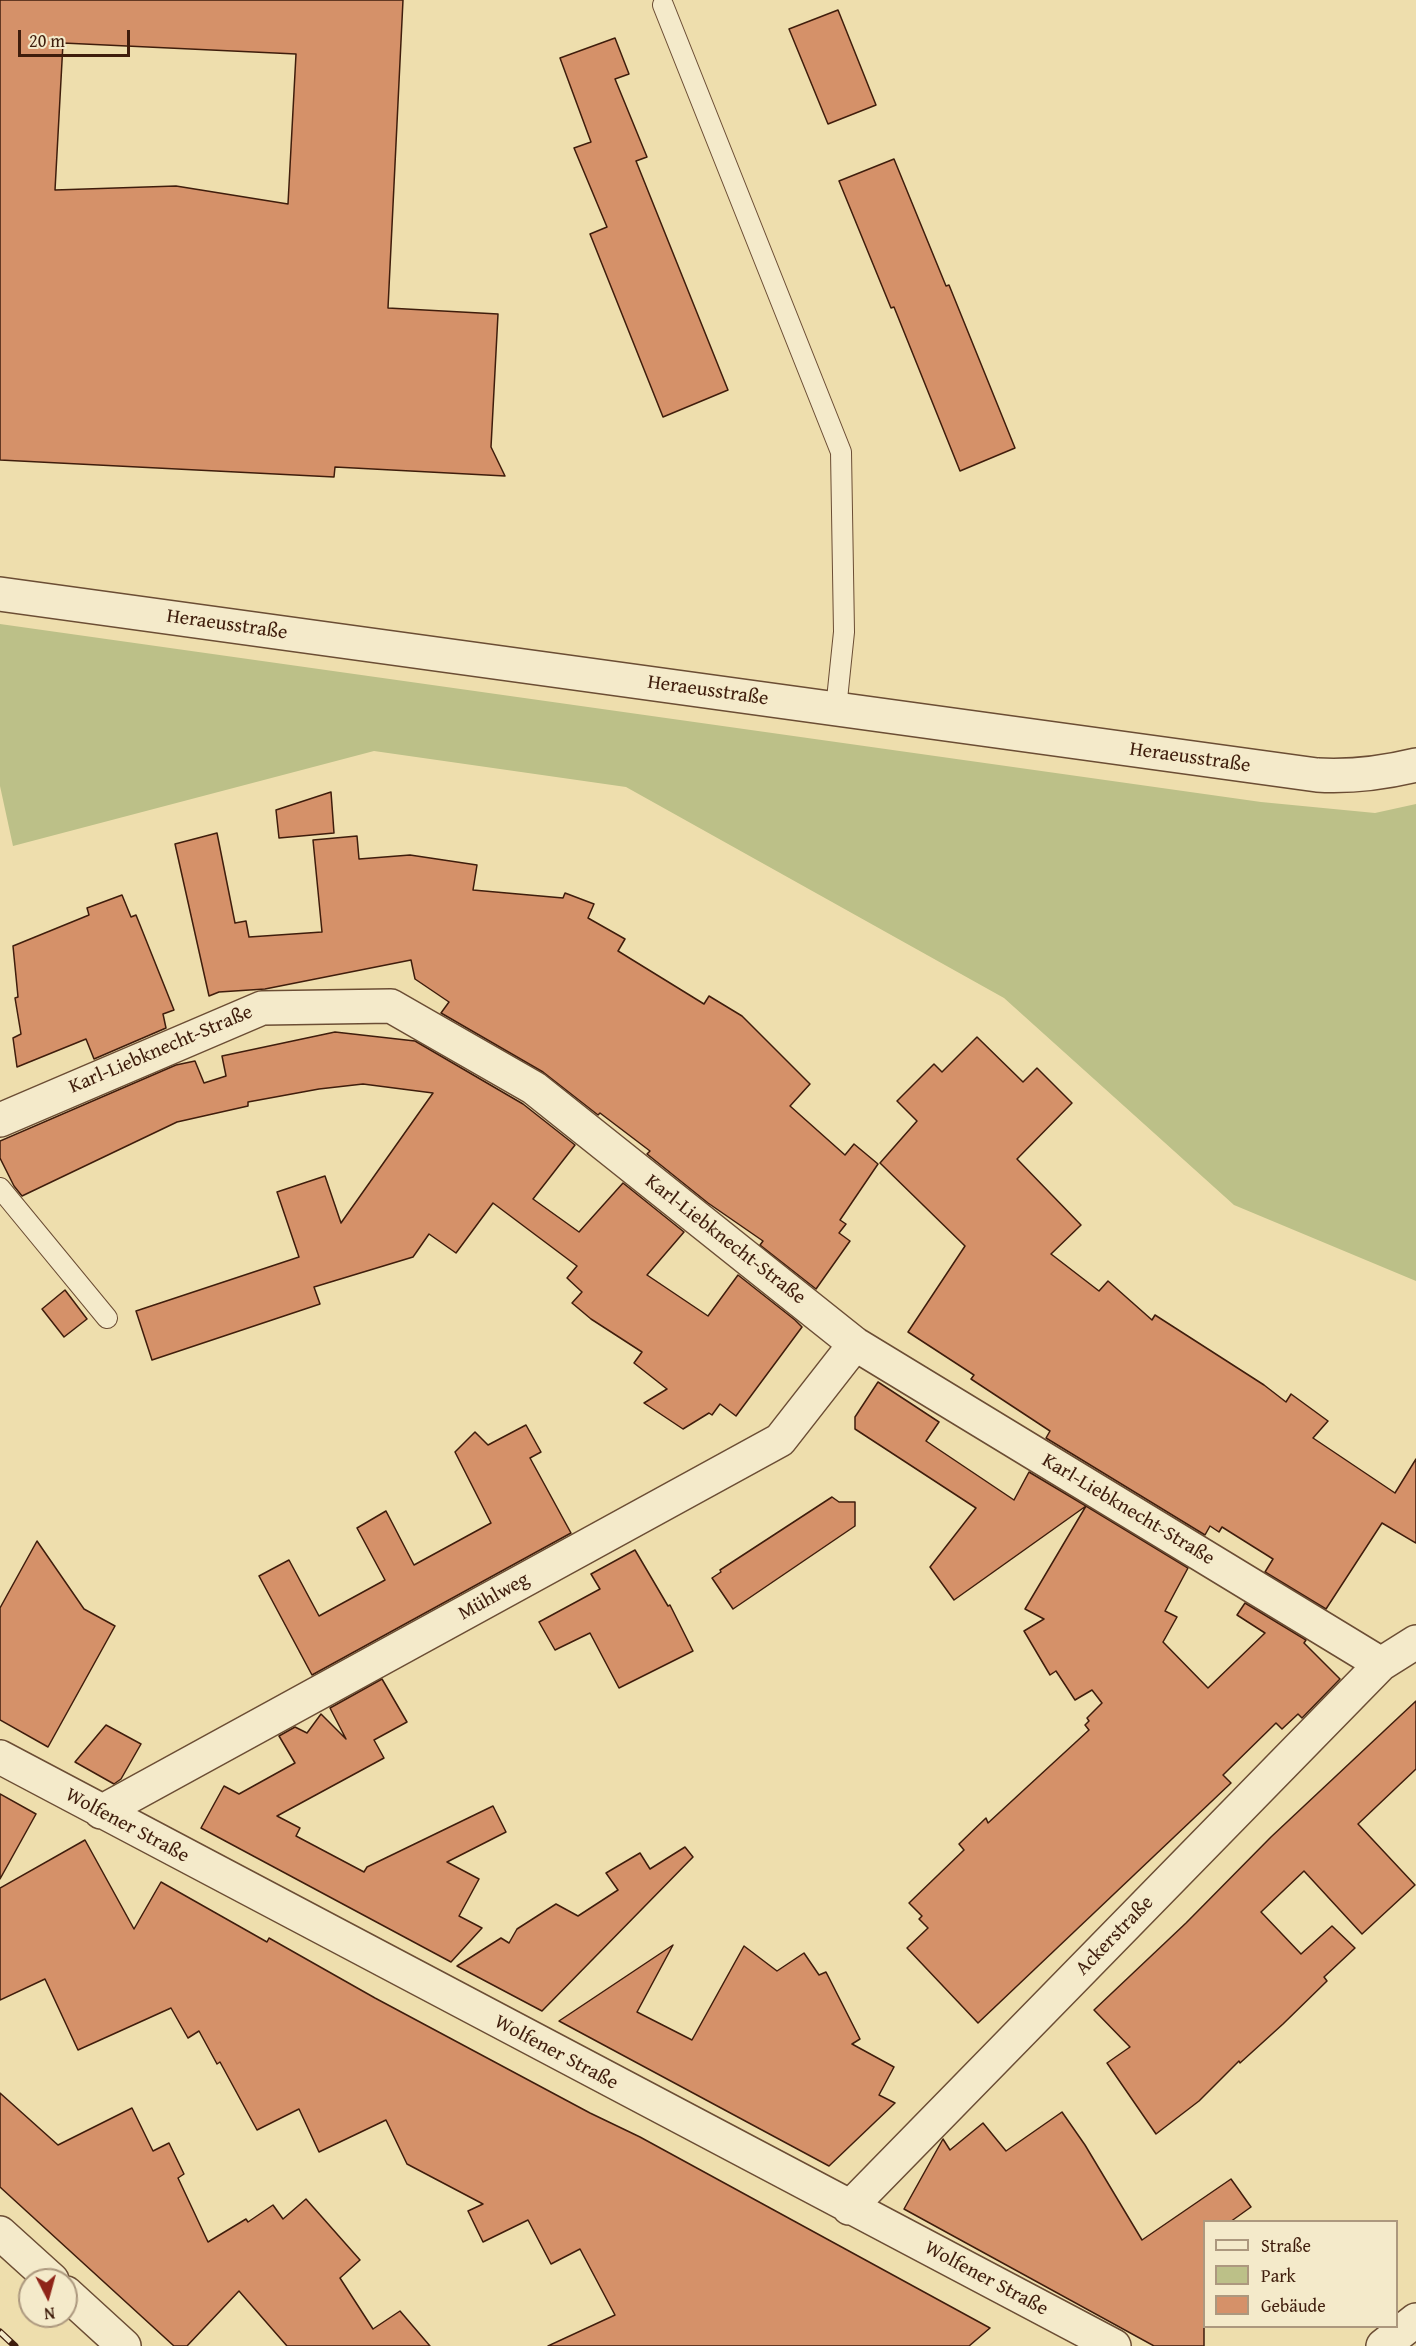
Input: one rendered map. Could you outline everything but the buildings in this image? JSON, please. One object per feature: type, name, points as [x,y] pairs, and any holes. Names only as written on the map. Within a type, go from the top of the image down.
[{"type":"street","name":"Heraeusstraße","points":[[0,594],[1317,775],[1371,774],[1416,765]]},
{"type":"street","name":"Karl-Liebknecht-Straße","points":[[0,1120],[262,1008],[391,1006],[534,1088],[855,1344],[1381,1664]]},
{"type":"street","name":"Mühlweg","points":[[100,1812],[780,1440],[855,1344]]},
{"type":"street","points":[[1381,1664],[1416,1642]]},
{"type":"street","name":"Ackerstraße","points":[[849,2208],[1381,1664]]},
{"type":"street","name":"Wolfener Straße","points":[[0,1758],[1114,2346]]},
{"type":"street","points":[[0,2233],[39,2268]]},
{"type":"street","points":[[78,2304],[124,2346]]},
{"type":"street","points":[[1383,2346],[1416,2320]]},
{"type":"lane","points":[[663,5],[841,452],[844,632],[836,709]]},
{"type":"lane","points":[[0,1188],[107,1318]]},
{"type":"green space","points":[[0,624],[1261,802],[1375,813],[1416,804],[1416,1281],[1234,1205],[1004,998],[626,787],[374,751],[13,846],[0,786]]},
{"type":"railway","points":[[0,2332],[15,2346]]}]
